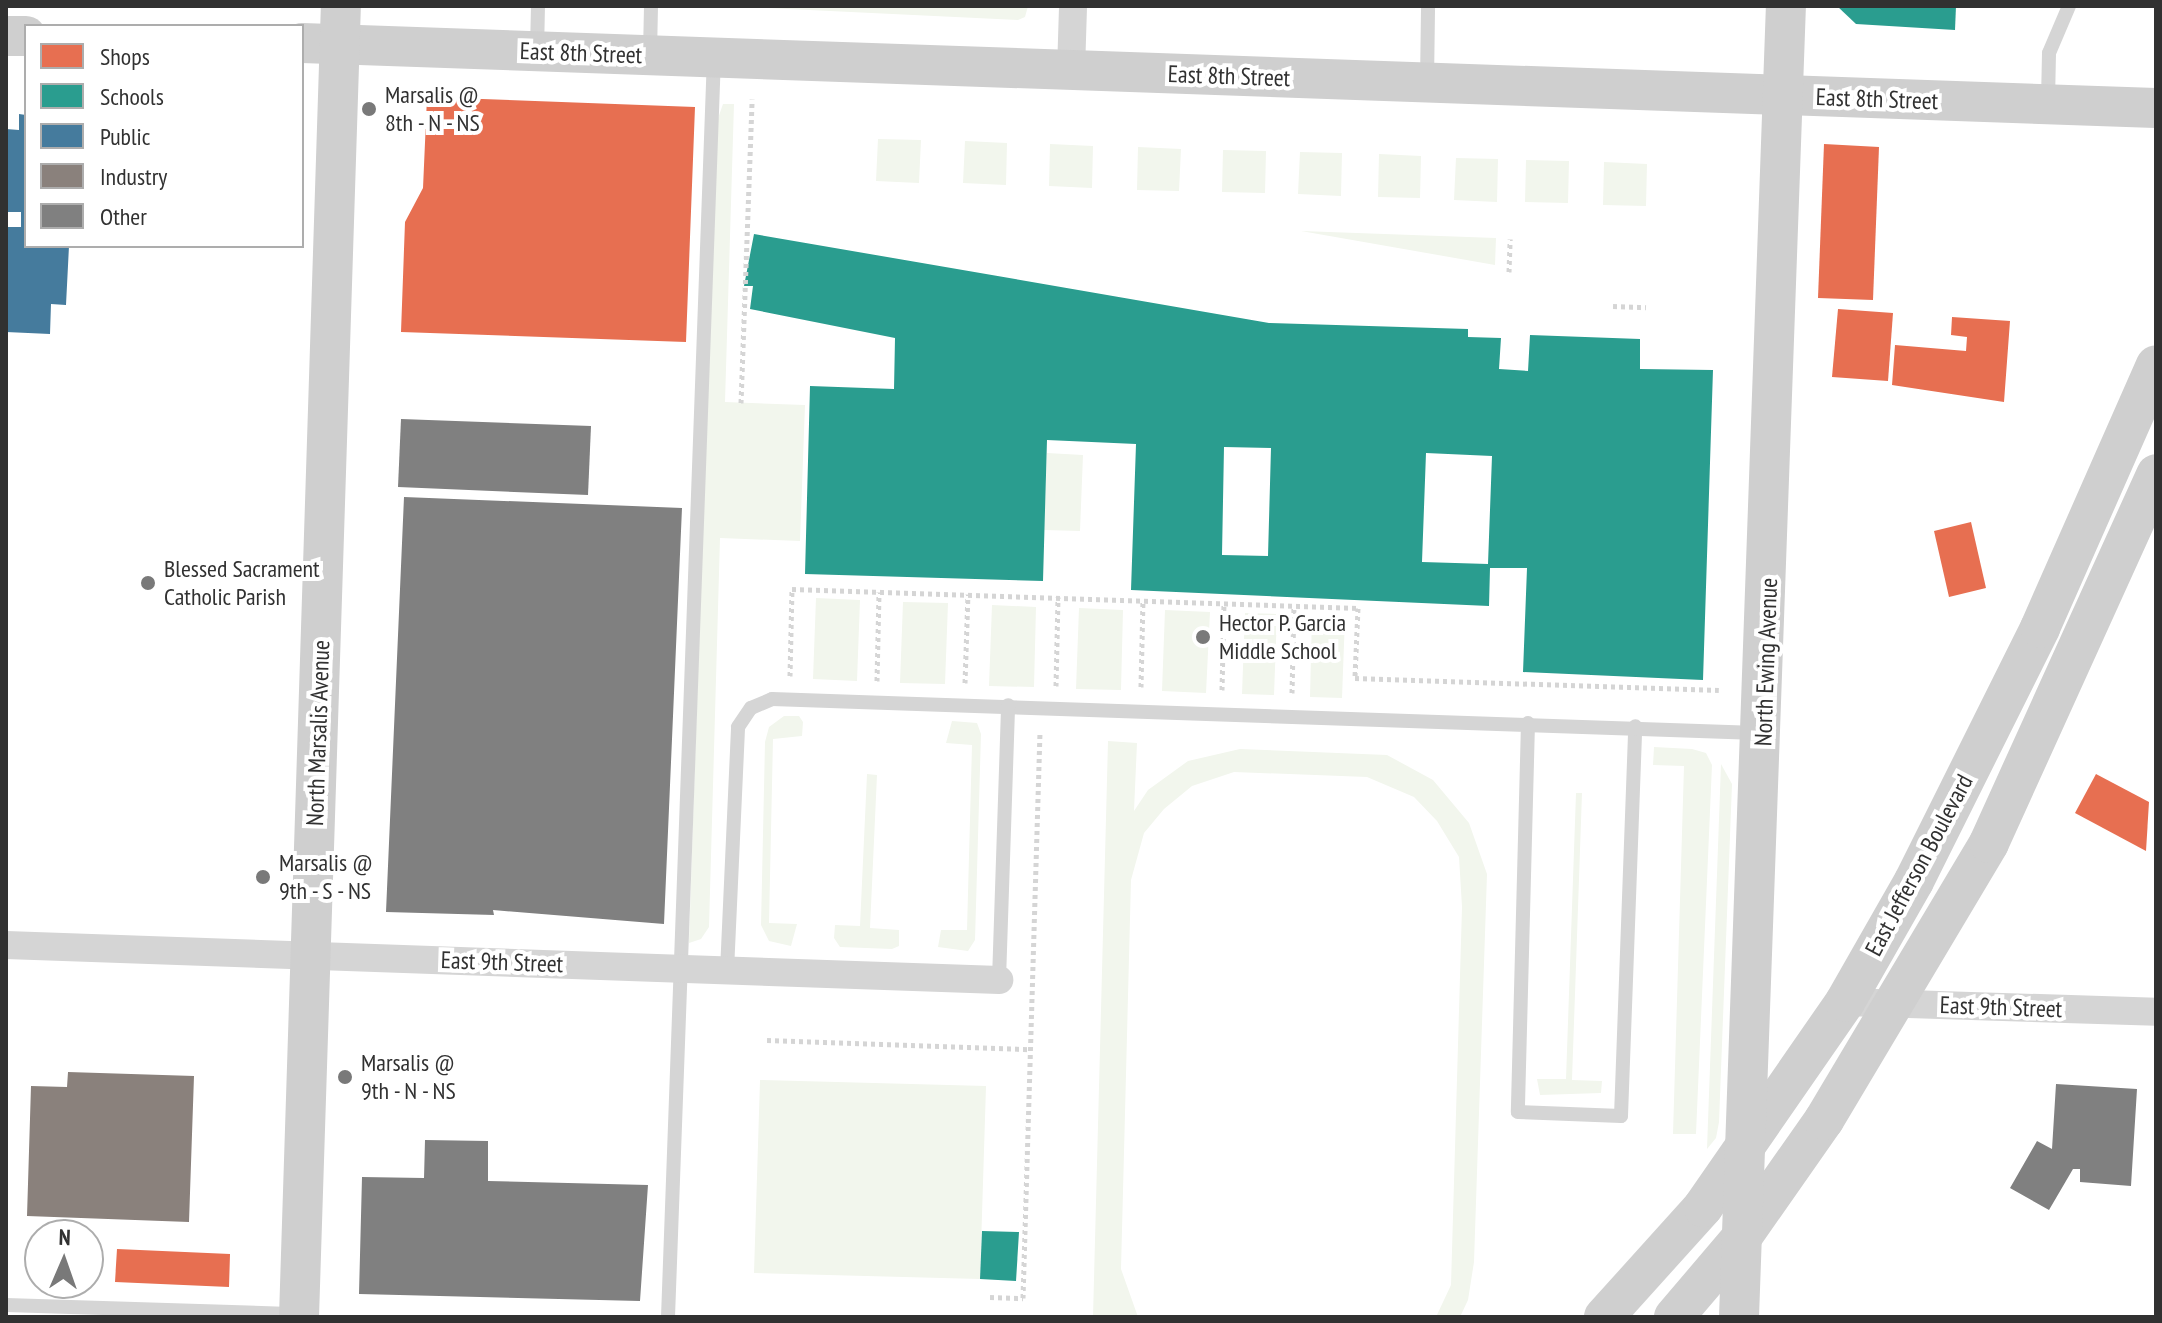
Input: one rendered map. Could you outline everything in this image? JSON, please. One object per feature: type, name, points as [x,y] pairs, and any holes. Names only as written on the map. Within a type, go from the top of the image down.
[{"type":"main road","name":"North Ewing Avenue","points":[[1739,1317],[1763,733],[1786,6]]},
{"type":"main road","name":"East 8th Street","points":[[328,31],[537,52],[2156,108]]},
{"type":"main road","name":"North Marsalis Avenue","points":[[299,1316],[311,956],[328,31]]},
{"type":"main road","name":"East Jefferson Boulevard","points":[[1604,1317],[1703,1207],[1845,1002],[1914,881],[2075,551],[2156,365]]},
{"type":"main road","name":"East Jefferson Boulevard","points":[[1674,1317],[1742,1237],[1824,1120],[1896,1004],[1989,843],[2156,474]]},
{"type":"main road","points":[[2075,551],[2114,568]]},
{"type":"street","points":[[1071,71],[1073,6]]},
{"type":"street","name":"East 9th Street","points":[[6,945],[999,980]]},
{"type":"street","name":"East 9th Street","points":[[1845,1002],[2156,1012]]},
{"type":"lane","points":[[537,52],[538,6]]},
{"type":"lane","points":[[650,56],[651,6]]},
{"type":"lane","points":[[1427,82],[1428,6]]},
{"type":"lane","points":[[2048,105],[2049,53],[2069,6]]},
{"type":"lane","points":[[668,1317],[678,967],[714,58]]},
{"type":"lane","points":[[727,971],[738,727],[751,708],[772,699],[1635,726],[1763,733]]},
{"type":"lane","points":[[999,980],[1008,705]]},
{"type":"lane","points":[[1528,723],[1518,1112],[1621,1116],[1635,726]]},
{"type":"lane","points":[[6,1305],[299,1316]]},
{"type":"path","points":[[741,403],[752,99]]},
{"type":"path","points":[[1509,272],[1510,239]]},
{"type":"path","points":[[1613,306],[1646,307]]},
{"type":"path","points":[[789,699],[792,589],[1358,608],[1355,678],[1719,690]]},
{"type":"path","points":[[876,702],[879,592]]},
{"type":"path","points":[[965,704],[968,594]]},
{"type":"path","points":[[990,1297],[1023,1298],[1030,1049],[1048,706],[1058,597]]},
{"type":"path","points":[[1141,710],[1143,600]]},
{"type":"path","points":[[1221,712],[1224,603]]},
{"type":"path","points":[[1292,715],[1294,606]]},
{"type":"path","points":[[767,1040],[1030,1049]]},
{"type":"shaded area","points":[[724,6],[1028,6],[1025,17],[1018,20]]},
{"type":"shaded area","points":[[723,104],[734,104],[725,402],[805,405],[800,541],[720,538],[709,927],[701,939],[689,943],[716,124]]},
{"type":"shaded area","points":[[878,139],[921,140],[919,183],[876,181]]},
{"type":"shaded area","points":[[965,141],[1007,143],[1006,185],[963,183]]},
{"type":"shaded area","points":[[1050,144],[1093,146],[1092,188],[1049,186]]},
{"type":"shaded area","points":[[1138,147],[1181,149],[1179,191],[1137,190]]},
{"type":"shaded area","points":[[1223,150],[1266,151],[1265,193],[1222,192]]},
{"type":"shaded area","points":[[1300,152],[1342,153],[1341,196],[1298,194]]},
{"type":"shaded area","points":[[1379,154],[1421,156],[1420,198],[1378,197]]},
{"type":"shaded area","points":[[1456,158],[1498,159],[1497,202],[1454,200]]},
{"type":"shaded area","points":[[1526,160],[1569,161],[1568,203],[1525,202]]},
{"type":"shaded area","points":[[1604,162],[1647,164],[1646,206],[1603,205]]},
{"type":"shaded area","points":[[1301,231],[1496,238],[1495,265]]},
{"type":"shaded area","points":[[1047,453],[1083,455],[1080,531],[1044,530]]},
{"type":"shaded area","points":[[816,598],[860,600],[857,681],[813,679]]},
{"type":"shaded area","points":[[903,602],[948,603],[945,684],[900,683]]},
{"type":"shaded area","points":[[992,605],[1036,607],[1034,687],[989,686]]},
{"type":"shaded area","points":[[1079,608],[1123,610],[1121,690],[1076,689]]},
{"type":"shaded area","points":[[1165,610],[1210,612],[1206,693],[1162,691]]},
{"type":"shaded area","points":[[1245,613],[1277,614],[1274,695],[1242,694]]},
{"type":"shaded area","points":[[1312,616],[1345,617],[1342,698],[1310,697]]},
{"type":"shaded area","points":[[784,716],[799,716],[803,722],[802,736],[773,739],[769,923],[797,924],[791,946],[769,941],[761,925],[765,742],[769,727]]},
{"type":"shaded area","points":[[952,721],[977,723],[981,734],[975,940],[968,951],[938,947],[941,930],[967,930],[972,745],[946,743]]},
{"type":"shaded area","points":[[1108,741],[1137,743],[1134,811],[1148,790],[1188,761],[1240,749],[1387,755],[1433,780],[1469,823],[1487,874],[1474,1262],[1468,1300],[1460,1317],[1436,1317],[1451,1285],[1462,907],[1459,857],[1437,821],[1414,797],[1367,777],[1234,772],[1192,786],[1164,809],[1144,833],[1131,880],[1121,1269],[1138,1317],[1093,1317]]},
{"type":"shaded area","points":[[1654,747],[1706,753],[1712,765],[1696,1134],[1673,1134],[1684,766],[1653,765]]},
{"type":"shaded area","points":[[1721,764],[1732,784],[1719,1122],[1716,1138],[1707,1149]]},
{"type":"shaded area","points":[[867,774],[877,775],[870,928],[899,930],[899,946],[892,949],[840,947],[834,938],[835,925],[860,926]]},
{"type":"shaded area","points":[[1576,793],[1582,793],[1572,1080],[1602,1081],[1601,1093],[1540,1095],[1537,1079],[1566,1079]]},
{"type":"shaded area","points":[[760,1080],[986,1086],[980,1279],[754,1273]]},
{"type":"building: Shops","points":[[427,97],[695,107],[686,342],[401,332],[405,222],[423,188]]},
{"type":"building: Shops","points":[[1824,144],[1879,147],[1873,300],[1818,298]]},
{"type":"building: Shops","points":[[1838,309],[1893,313],[1888,381],[1832,377]]},
{"type":"building: Shops","points":[[1952,317],[2010,321],[2004,402],[1892,385],[1895,345],[1966,351],[1967,337],[1951,335]]},
{"type":"building: Shops","points":[[1971,522],[1986,588],[1949,597],[1934,531]]},
{"type":"building: Shops","points":[[2096,774],[2149,802],[2146,851],[2075,813]]},
{"type":"building: Shops","points":[[117,1249],[230,1254],[229,1287],[115,1282]]},
{"type":"building: Schools","points":[[1837,6],[1956,6],[1955,30],[1856,24]]},
{"type":"building: Schools","points":[[754,234],[1269,323],[1468,329],[1468,337],[1501,338],[1499,369],[1528,371],[1530,335],[1640,339],[1640,369],[1713,370],[1703,680],[1523,672],[1527,568],[1490,568],[1489,606],[1131,590],[1136,444],[1047,440],[1043,581],[805,574],[810,386],[894,389],[895,338],[750,309],[753,286],[744,286]],"holes":[[[1224,447],[1271,448],[1268,556],[1222,555]],[[1426,453],[1492,456],[1488,564],[1422,562]]]},
{"type":"building: Schools","points":[[982,1231],[1019,1232],[1016,1281],[980,1279]]},
{"type":"building: Public","points":[[19,114],[24,115],[24,248],[69,248],[66,305],[51,304],[50,334],[6,332],[6,227],[21,227],[21,212],[6,212],[6,129],[19,130]]},
{"type":"building: Industry","points":[[68,1072],[194,1076],[189,1222],[27,1216],[31,1086],[67,1087]]},
{"type":"building: Other","points":[[401,419],[591,426],[588,495],[398,487]]},
{"type":"building: Other","points":[[404,497],[682,508],[664,924],[493,910],[494,915],[386,912]]},
{"type":"building: Other","points":[[2056,1084],[2137,1089],[2131,1186],[2080,1182],[2080,1169],[2073,1169],[2049,1210],[2010,1188],[2037,1141],[2052,1149]]},
{"type":"building: Other","points":[[425,1140],[488,1141],[488,1181],[648,1185],[640,1301],[359,1294],[362,1177],[424,1178]]},
{"type":"place","name":"Marsalis @ 8th - N - NS","points":[[369,109]]},
{"type":"place","name":"Blessed Sacrament Catholic Parish","points":[[148,583]]},
{"type":"place","name":"Hector P. Garcia Middle School","points":[[1203,637]]},
{"type":"place","name":"Marsalis @ 9th - S - NS","points":[[263,877]]},
{"type":"place","name":"Marsalis @ 9th - N - NS","points":[[345,1077]]}]
